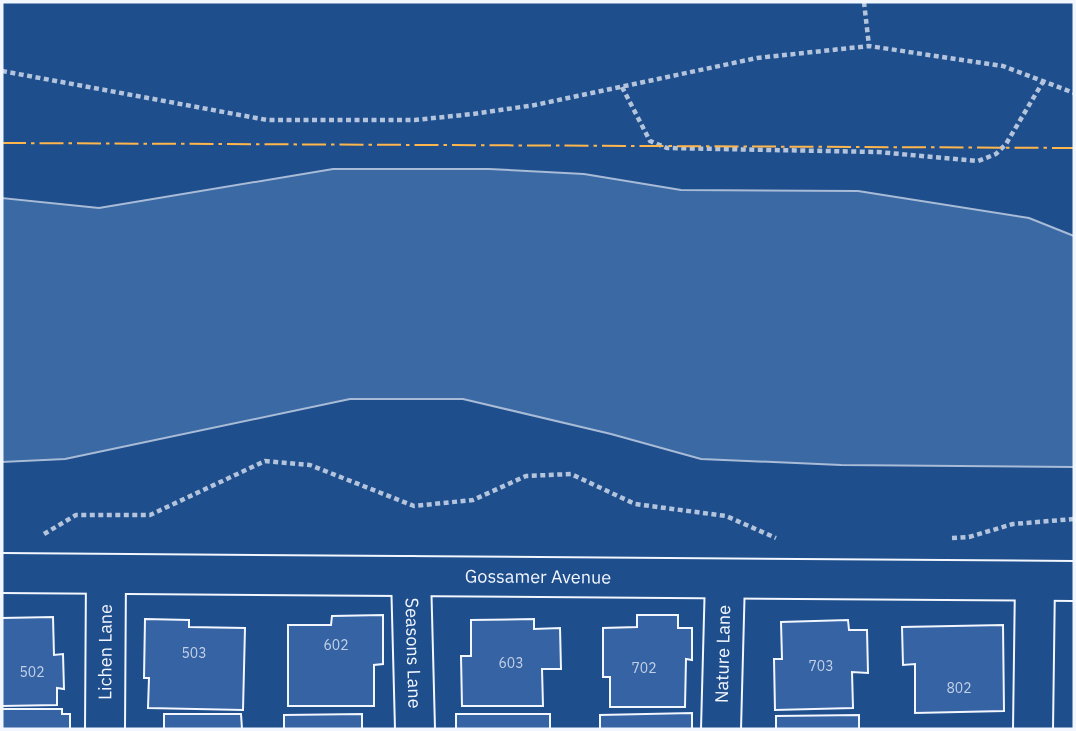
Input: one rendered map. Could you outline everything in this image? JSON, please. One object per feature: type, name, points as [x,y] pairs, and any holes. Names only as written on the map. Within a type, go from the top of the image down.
[{"type":"street","name":"Gossamer Avenue","points":[[2,573],[1074,581]]},
{"type":"street","name":"Lichen Lane","points":[[106,574],[106,729]]},
{"type":"street","name":"Seasons Lane","points":[[411,576],[415,729]]},
{"type":"street","name":"Nature Lane","points":[[721,729],[725,579]]},
{"type":"street","points":[[1032,729],[1035,581]]},
{"type":"path","points":[[864,2],[869,46]]},
{"type":"path","points":[[2,71],[267,120],[415,120],[472,114],[535,105],[757,58],[869,46],[1003,66],[1074,93]]},
{"type":"path","points":[[622,87],[650,141],[667,148],[878,152],[978,161],[996,154],[1006,144],[1044,80]]},
{"type":"path","points":[[40,536],[76,515],[150,515],[265,461],[310,465],[414,506],[473,500],[526,476],[570,474],[635,504],[726,516],[787,543]]},
{"type":"path","points":[[941,538],[969,537],[1024,522],[1074,519]]},
{"type":"water","points":[[333,169],[489,169],[584,174],[681,190],[858,191],[1029,218],[1074,236],[1074,467],[841,465],[701,459],[611,434],[463,399],[350,399],[65,459],[2,462],[2,198],[99,208]]},
{"type":"building","points":[[383,615],[383,664],[374,665],[374,706],[288,706],[288,625],[331,625],[332,616]]},
{"type":"building","points":[[637,615],[678,615],[678,628],[692,628],[692,660],[686,659],[685,707],[610,707],[610,677],[603,677],[603,628],[637,627]]},
{"type":"building","points":[[53,617],[54,655],[63,654],[64,689],[57,688],[57,705],[2,706],[2,618]]},
{"type":"building","points":[[145,619],[189,620],[189,627],[245,628],[243,710],[148,708],[149,678],[144,678]]},
{"type":"building","points":[[534,619],[534,629],[560,628],[561,669],[542,669],[543,706],[462,706],[461,656],[471,656],[471,620]]},
{"type":"building","points":[[848,620],[849,630],[867,630],[868,673],[852,672],[853,708],[775,710],[774,659],[782,659],[781,622]]},
{"type":"building","points":[[1003,625],[1004,711],[915,713],[915,664],[903,665],[902,627]]},
{"type":"building","points":[[2,709],[62,709],[62,714],[70,714],[70,729],[2,729]]},
{"type":"building","points":[[692,713],[692,729],[600,729],[600,715]]},
{"type":"building","points":[[164,714],[241,714],[242,729],[164,729]]},
{"type":"building","points":[[362,714],[362,729],[284,729],[284,715]]},
{"type":"building","points":[[456,714],[550,714],[550,729],[456,729]]},
{"type":"building","points":[[859,715],[859,729],[776,729],[776,716]]},
{"type":"power","points":[[2,143],[1074,148]]}]
